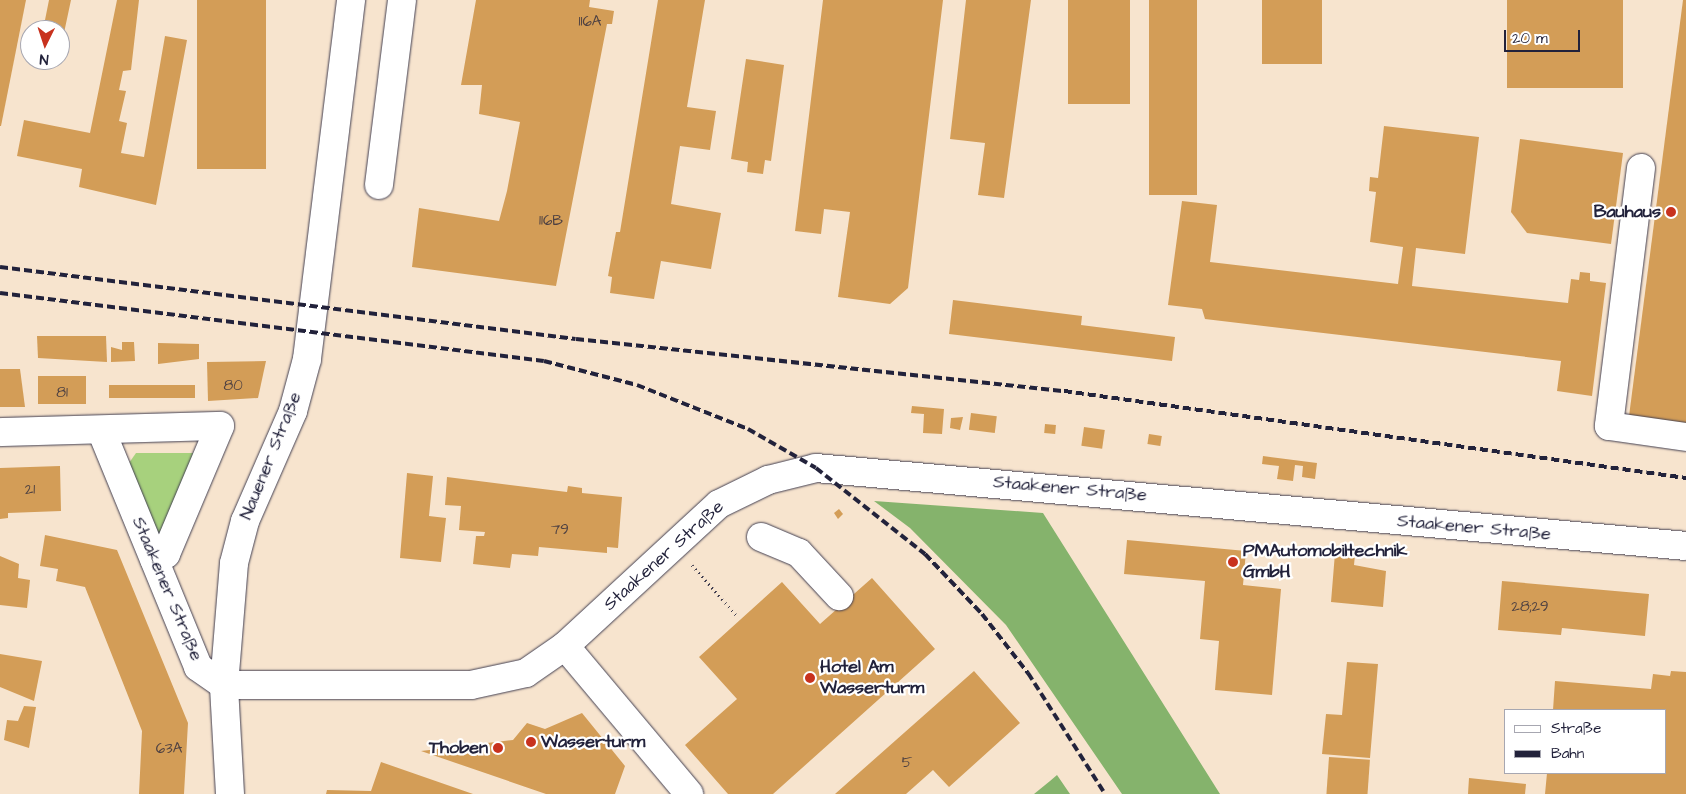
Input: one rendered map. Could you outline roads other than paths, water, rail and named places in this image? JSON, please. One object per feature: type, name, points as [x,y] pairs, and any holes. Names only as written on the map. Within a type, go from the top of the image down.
[{"type":"street","name":"Nauener Straße","points":[[230,794],[224,685],[233,572],[245,521],[293,411],[307,358],[351,0]]},
{"type":"street","points":[[379,184],[402,0]]},
{"type":"street","points":[[1641,168],[1610,426],[1686,437]]},
{"type":"street","points":[[0,432],[220,426],[166,554],[154,560]]},
{"type":"street","name":"Staakener Straße","points":[[101,430],[198,667],[224,685],[471,685],[526,673],[566,646],[674,544],[741,492],[816,468],[1686,546]]},
{"type":"street","points":[[761,537],[799,553],[839,596]]},
{"type":"street","points":[[566,646],[689,794]]},
{"type":"railway","points":[[0,267],[576,339],[1064,391],[1686,478]]},
{"type":"railway","points":[[0,293],[544,361],[637,385],[748,429],[816,468],[925,554],[982,614],[1028,673],[1105,794]]},
{"type":"place","name":"Bauhaus","points":[[1671,212]]},
{"type":"place","name":"PMAutomobiltechnik GmbH","points":[[1233,562]]},
{"type":"place","name":"Hotel Am Wasserturm","points":[[810,678]]},
{"type":"place","name":"Wasserturm","points":[[531,742]]},
{"type":"place","name":"Thoben","points":[[498,748]]}]
